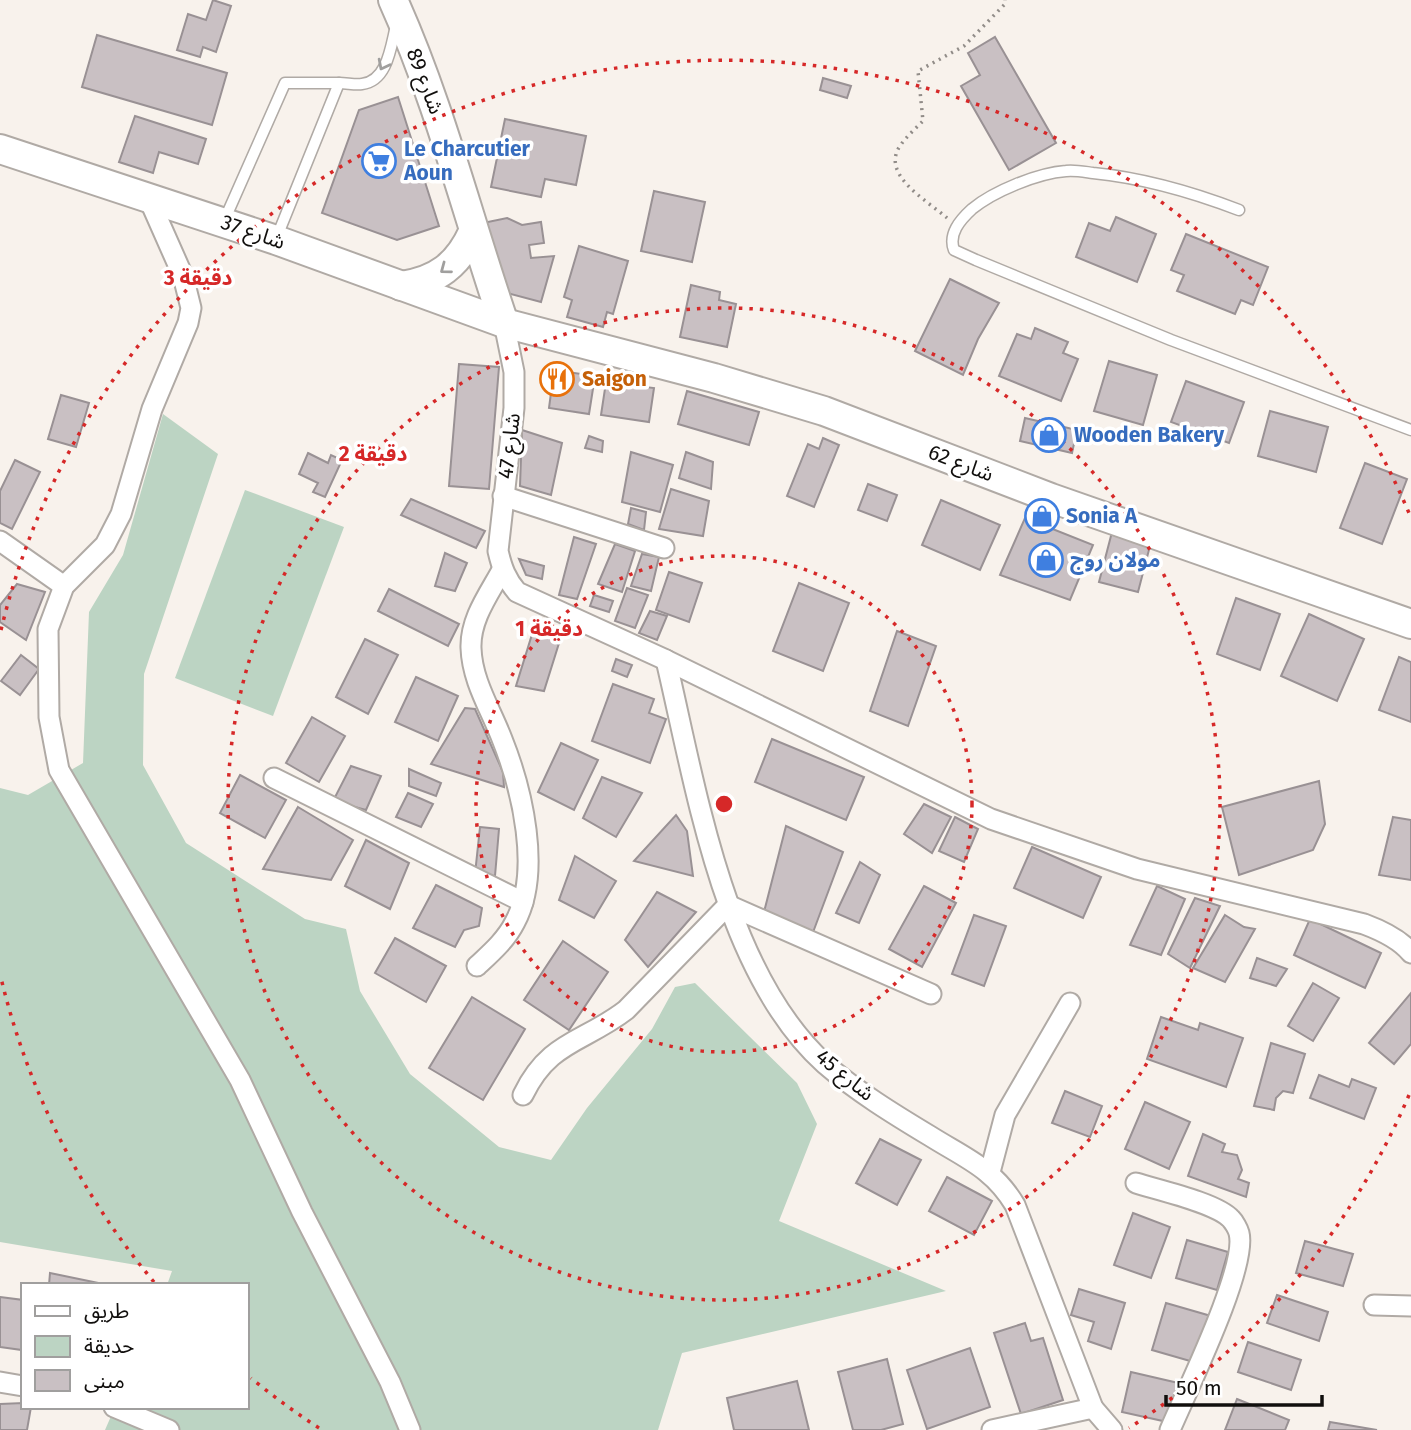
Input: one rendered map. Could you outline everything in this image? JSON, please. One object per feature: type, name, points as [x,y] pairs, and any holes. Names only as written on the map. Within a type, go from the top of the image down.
[{"type":"street","name":"شارع 89","points":[[396,5],[433,97],[473,232],[504,323]]},
{"type":"street","name":"شارع 37","points":[[0,149],[224,222],[504,323]]},
{"type":"street","points":[[148,197],[183,276],[191,308],[188,323],[152,409],[121,514],[106,545],[64,586],[48,629],[49,717],[59,770],[240,1080],[302,1212],[390,1382],[410,1430]]},
{"type":"street","points":[[401,286],[438,276],[465,250],[473,232]]},
{"type":"street","name":"شارع 47","points":[[502,570],[498,551],[514,408],[514,372],[504,323]]},
{"type":"street","name":"شارع 62","points":[[504,323],[713,378],[824,411],[1051,498],[1411,624]]},
{"type":"street","points":[[503,496],[664,548]]},
{"type":"street","points":[[0,541],[64,586]]},
{"type":"street","points":[[477,966],[507,936],[517,920],[527,876],[527,827],[504,743],[474,671],[471,646],[474,620],[502,570],[517,592],[666,660],[991,819],[1137,869],[1364,924],[1380,930],[1411,953]]},
{"type":"street","name":"شارع 45","points":[[666,660],[727,905],[766,989],[786,1020],[825,1063],[926,1134],[990,1172],[1005,1187],[1016,1205],[1093,1408],[1112,1430]]},
{"type":"street","points":[[274,778],[523,902]]},
{"type":"street","points":[[523,1095],[541,1064],[558,1050],[609,1023],[626,1010],[727,905],[931,994]]},
{"type":"street","points":[[990,1172],[1005,1115],[1070,1003]]},
{"type":"street","points":[[1136,1183],[1218,1209],[1231,1218],[1239,1231],[1239,1250],[1232,1286],[1170,1430]]},
{"type":"street","points":[[1374,1305],[1411,1306]]},
{"type":"street","points":[[0,1381],[21,1386]]},
{"type":"street","points":[[992,1430],[1093,1408]]},
{"type":"street","points":[[119,1409],[169,1430]]},
{"type":"lane","points":[[224,222],[285,83],[364,84],[376,77],[385,66],[396,5]]},
{"type":"lane","points":[[276,240],[340,83]]},
{"type":"lane","points":[[1239,210],[1188,191],[1106,174],[1066,171],[1028,180],[985,199],[957,226],[951,242],[954,250],[976,260],[1171,340],[1411,430]]},
{"type":"path","points":[[957,226],[897,176],[893,160],[899,146],[923,121],[918,71],[964,46],[1005,4],[1005,0]]},
{"type":"green space","points":[[163,414],[218,454],[144,674],[143,765],[186,843],[305,919],[346,929],[360,991],[410,1074],[499,1147],[551,1160],[587,1108],[652,1029],[675,987],[695,983],[797,1083],[817,1124],[779,1221],[946,1291],[682,1353],[658,1430],[105,1430],[114,1409],[248,1409],[248,1283],[168,1283],[172,1271],[0,1242],[0,788],[28,795],[83,763],[89,612],[123,555]]},
{"type":"green space","points":[[245,490],[344,527],[273,716],[175,678]]},
{"type":"building","points":[[213,0],[231,6],[216,52],[203,47],[200,57],[177,50],[188,14],[206,20]]},
{"type":"building","points":[[97,35],[227,73],[212,125],[82,87]]},
{"type":"building","points":[[995,37],[1056,143],[1009,170],[961,86],[980,75],[968,53]]},
{"type":"building","points":[[823,78],[851,86],[847,98],[820,90]]},
{"type":"building","name":"Le Charcutier Aoun","points":[[398,97],[439,226],[397,240],[322,213],[359,110]]},
{"type":"building","points":[[135,116],[206,139],[198,164],[159,152],[153,173],[119,162]]},
{"type":"building","points":[[505,119],[586,136],[576,185],[545,179],[541,197],[491,187]]},
{"type":"building","points":[[654,191],[705,202],[692,262],[641,251]]},
{"type":"building","points":[[1116,217],[1156,234],[1137,282],[1076,257],[1089,223],[1110,231]]},
{"type":"building","points":[[507,218],[522,225],[541,222],[544,243],[529,245],[531,258],[554,256],[541,302],[507,293],[483,223]]},
{"type":"building","points":[[1186,234],[1268,267],[1253,305],[1241,300],[1235,314],[1177,291],[1184,275],[1171,270]]},
{"type":"building","points":[[579,246],[628,261],[613,314],[607,312],[603,327],[567,317],[572,300],[564,297]]},
{"type":"building","points":[[950,279],[999,303],[978,339],[963,375],[915,351]]},
{"type":"building","points":[[691,285],[720,292],[719,300],[736,304],[727,347],[680,337]]},
{"type":"building","points":[[1035,328],[1068,342],[1063,353],[1078,359],[1061,401],[999,376],[1017,334],[1031,339]]},
{"type":"building","points":[[1109,361],[1157,375],[1143,425],[1094,411]]},
{"type":"building","points":[[459,364],[499,367],[489,489],[449,486]]},
{"type":"building","points":[[554,370],[595,376],[589,414],[549,408]]},
{"type":"building","points":[[1186,381],[1244,402],[1229,443],[1171,422]]},
{"type":"building","points":[[606,382],[654,388],[649,422],[601,415]]},
{"type":"building","points":[[687,391],[759,412],[749,445],[678,424]]},
{"type":"building","points":[[61,395],[89,403],[76,447],[48,439]]},
{"type":"building","points":[[1270,411],[1328,427],[1316,472],[1258,456]]},
{"type":"building","name":"Wooden Bakery","points":[[1025,418],[1077,430],[1072,453],[1020,441]]},
{"type":"building","points":[[522,430],[562,443],[551,495],[520,486]]},
{"type":"building","points":[[589,436],[603,441],[602,452],[585,448]]},
{"type":"building","points":[[823,438],[839,445],[814,507],[787,496],[808,444],[819,449]]},
{"type":"building","points":[[631,452],[673,465],[660,512],[622,502]]},
{"type":"building","points":[[686,452],[713,462],[711,489],[679,478]]},
{"type":"building","points":[[308,453],[328,463],[331,455],[342,460],[325,497],[313,492],[318,483],[299,474]]},
{"type":"building","points":[[15,460],[40,472],[12,529],[0,523],[0,491]]},
{"type":"building","points":[[1365,463],[1407,479],[1382,544],[1340,528]]},
{"type":"building","points":[[868,484],[897,495],[887,521],[858,510]]},
{"type":"building","points":[[671,489],[709,501],[703,536],[659,529]]},
{"type":"building","points":[[411,499],[485,531],[476,548],[401,515]]},
{"type":"building","points":[[941,500],[1000,525],[980,570],[922,545]]},
{"type":"building","points":[[631,508],[646,512],[644,530],[628,524]]},
{"type":"building","name":"مولان روج","points":[[1025,518],[1093,545],[1070,600],[1000,575]]},
{"type":"building","points":[[1112,532],[1151,542],[1138,592],[1099,582]]},
{"type":"building","points":[[574,537],[596,544],[577,599],[559,595]]},
{"type":"building","points":[[615,544],[635,551],[622,592],[598,584]]},
{"type":"building","points":[[445,553],[467,563],[455,591],[435,586]]},
{"type":"building","points":[[642,554],[659,557],[651,591],[631,586]]},
{"type":"building","points":[[519,559],[544,566],[542,579],[526,575]]},
{"type":"building","points":[[669,572],[702,583],[689,622],[656,610]]},
{"type":"building","points":[[799,583],[849,603],[823,671],[773,651]]},
{"type":"building","points":[[17,584],[45,592],[26,640],[0,622],[0,605]]},
{"type":"building","points":[[627,588],[648,595],[635,628],[615,621]]},
{"type":"building","points":[[389,589],[459,624],[448,646],[378,611]]},
{"type":"building","points":[[594,595],[613,601],[609,612],[590,606]]},
{"type":"building","points":[[1236,598],[1280,614],[1260,670],[1217,654]]},
{"type":"building","points":[[650,611],[667,616],[657,640],[639,633]]},
{"type":"building","points":[[1309,614],[1364,639],[1337,701],[1281,676]]},
{"type":"building","points":[[534,628],[560,640],[544,691],[516,686]]},
{"type":"building","points":[[897,631],[936,646],[908,726],[870,711]]},
{"type":"building","points":[[365,639],[398,655],[368,714],[336,697]]},
{"type":"building","points":[[21,655],[39,669],[20,695],[1,681]]},
{"type":"building","points":[[1399,657],[1411,662],[1411,722],[1379,710]]},
{"type":"building","points":[[616,659],[632,665],[627,677],[612,671]]},
{"type":"building","points":[[416,677],[458,696],[438,741],[395,722]]},
{"type":"building","points":[[613,684],[654,699],[649,713],[666,719],[650,763],[592,741]]},
{"type":"building","points":[[465,708],[475,709],[503,772],[504,787],[431,764]]},
{"type":"building","points":[[312,717],[345,736],[319,782],[286,763]]},
{"type":"building","points":[[772,739],[864,777],[846,820],[755,782]]},
{"type":"building","points":[[561,743],[598,760],[574,810],[538,792]]},
{"type":"building","points":[[351,766],[381,776],[366,810],[333,801]]},
{"type":"building","points":[[409,769],[441,783],[436,796],[409,786]]},
{"type":"building","points":[[240,775],[286,800],[265,838],[220,813]]},
{"type":"building","points":[[602,777],[642,793],[616,837],[583,818]]},
{"type":"building","points":[[1319,781],[1325,824],[1313,850],[1239,875],[1222,807]]},
{"type":"building","points":[[408,793],[433,804],[421,827],[396,817]]},
{"type":"building","points":[[924,804],[951,817],[932,853],[904,834]]},
{"type":"building","points":[[298,807],[353,840],[331,880],[263,869]]},
{"type":"building","points":[[676,815],[687,831],[693,876],[634,861]]},
{"type":"building","points":[[955,817],[978,829],[964,862],[939,851]]},
{"type":"building","points":[[1393,817],[1411,820],[1411,880],[1379,875]]},
{"type":"building","points":[[786,826],[843,852],[812,935],[764,912]]},
{"type":"building","points":[[480,827],[499,829],[495,876],[475,874]]},
{"type":"building","points":[[366,840],[409,863],[390,909],[345,886]]},
{"type":"building","points":[[1032,847],[1101,877],[1083,918],[1014,888]]},
{"type":"building","points":[[575,856],[616,881],[594,918],[559,900]]},
{"type":"building","points":[[860,862],[880,875],[859,923],[836,913]]},
{"type":"building","points":[[436,885],[482,908],[479,926],[464,930],[455,947],[413,928]]},
{"type":"building","points":[[924,886],[956,903],[922,967],[889,949]]},
{"type":"building","points":[[1157,886],[1185,899],[1161,955],[1130,945]]},
{"type":"building","points":[[657,892],[696,912],[648,967],[625,940]]},
{"type":"building","points":[[1195,898],[1220,906],[1190,968],[1168,954]]},
{"type":"building","points":[[974,915],[1006,926],[984,986],[952,974]]},
{"type":"building","points":[[1225,915],[1244,927],[1255,929],[1225,982],[1193,968]]},
{"type":"building","points":[[1310,919],[1381,953],[1365,988],[1294,955]]},
{"type":"building","points":[[395,938],[446,966],[426,1002],[375,973]]},
{"type":"building","points":[[563,941],[608,972],[569,1030],[524,1000]]},
{"type":"building","points":[[1257,958],[1287,969],[1276,986],[1250,978]]},
{"type":"building","points":[[1313,983],[1339,998],[1313,1041],[1288,1026]]},
{"type":"building","points":[[1411,993],[1411,1044],[1394,1064],[1369,1043]]},
{"type":"building","points":[[472,997],[525,1029],[483,1100],[429,1068]]},
{"type":"building","points":[[1161,1017],[1198,1030],[1200,1023],[1243,1038],[1226,1087],[1147,1059]]},
{"type":"building","points":[[1271,1043],[1305,1054],[1293,1093],[1283,1091],[1276,1098],[1274,1110],[1254,1106]]},
{"type":"building","points":[[1319,1075],[1349,1087],[1352,1079],[1376,1088],[1364,1119],[1310,1098]]},
{"type":"building","points":[[1065,1091],[1102,1106],[1090,1137],[1052,1123]]},
{"type":"building","points":[[1145,1102],[1190,1122],[1169,1169],[1125,1149]]},
{"type":"building","points":[[1203,1134],[1225,1144],[1222,1152],[1237,1155],[1242,1170],[1238,1179],[1249,1183],[1246,1197],[1188,1176]]},
{"type":"building","points":[[880,1139],[921,1160],[897,1205],[856,1183]]},
{"type":"building","points":[[947,1177],[992,1201],[974,1235],[929,1211]]},
{"type":"building","points":[[1133,1213],[1170,1227],[1151,1278],[1114,1265]]},
{"type":"building","points":[[1187,1240],[1228,1252],[1217,1290],[1176,1278]]},
{"type":"building","points":[[1305,1241],[1353,1254],[1343,1286],[1296,1273]]},
{"type":"building","points":[[50,1273],[98,1283],[49,1283]]},
{"type":"building","points":[[1079,1289],[1125,1303],[1111,1349],[1088,1341],[1094,1322],[1071,1315]]},
{"type":"building","points":[[1277,1295],[1328,1312],[1319,1341],[1267,1323]]},
{"type":"building","points":[[0,1297],[21,1300],[21,1350],[0,1347]]},
{"type":"building","points":[[1166,1303],[1211,1316],[1197,1363],[1152,1350]]},
{"type":"building","points":[[1025,1323],[1031,1341],[1043,1338],[1063,1400],[1021,1414],[994,1333]]},
{"type":"building","points":[[1248,1342],[1301,1360],[1291,1390],[1238,1372]]},
{"type":"building","points":[[970,1348],[990,1407],[927,1429],[907,1370]]},
{"type":"building","points":[[887,1359],[903,1424],[881,1430],[853,1430],[838,1372]]},
{"type":"building","points":[[1131,1372],[1187,1385],[1172,1423],[1122,1412]]},
{"type":"building","points":[[797,1381],[809,1430],[734,1430],[727,1398]]},
{"type":"building","points":[[1237,1399],[1289,1420],[1285,1430],[1225,1430]]},
{"type":"building","points":[[21,1403],[21,1409],[31,1409],[27,1430],[0,1430],[0,1404]]},
{"type":"building","points":[[1330,1422],[1377,1430],[1328,1430]]},
{"type":"place","name":"Le Charcutier Aoun","points":[[379,161]]},
{"type":"place","name":"Saigon","points":[[557,379]]},
{"type":"place","name":"Wooden Bakery","points":[[1049,435]]},
{"type":"place","name":"Sonia A","points":[[1042,516]]},
{"type":"place","name":"مولان روج","points":[[1046,560]]}]
